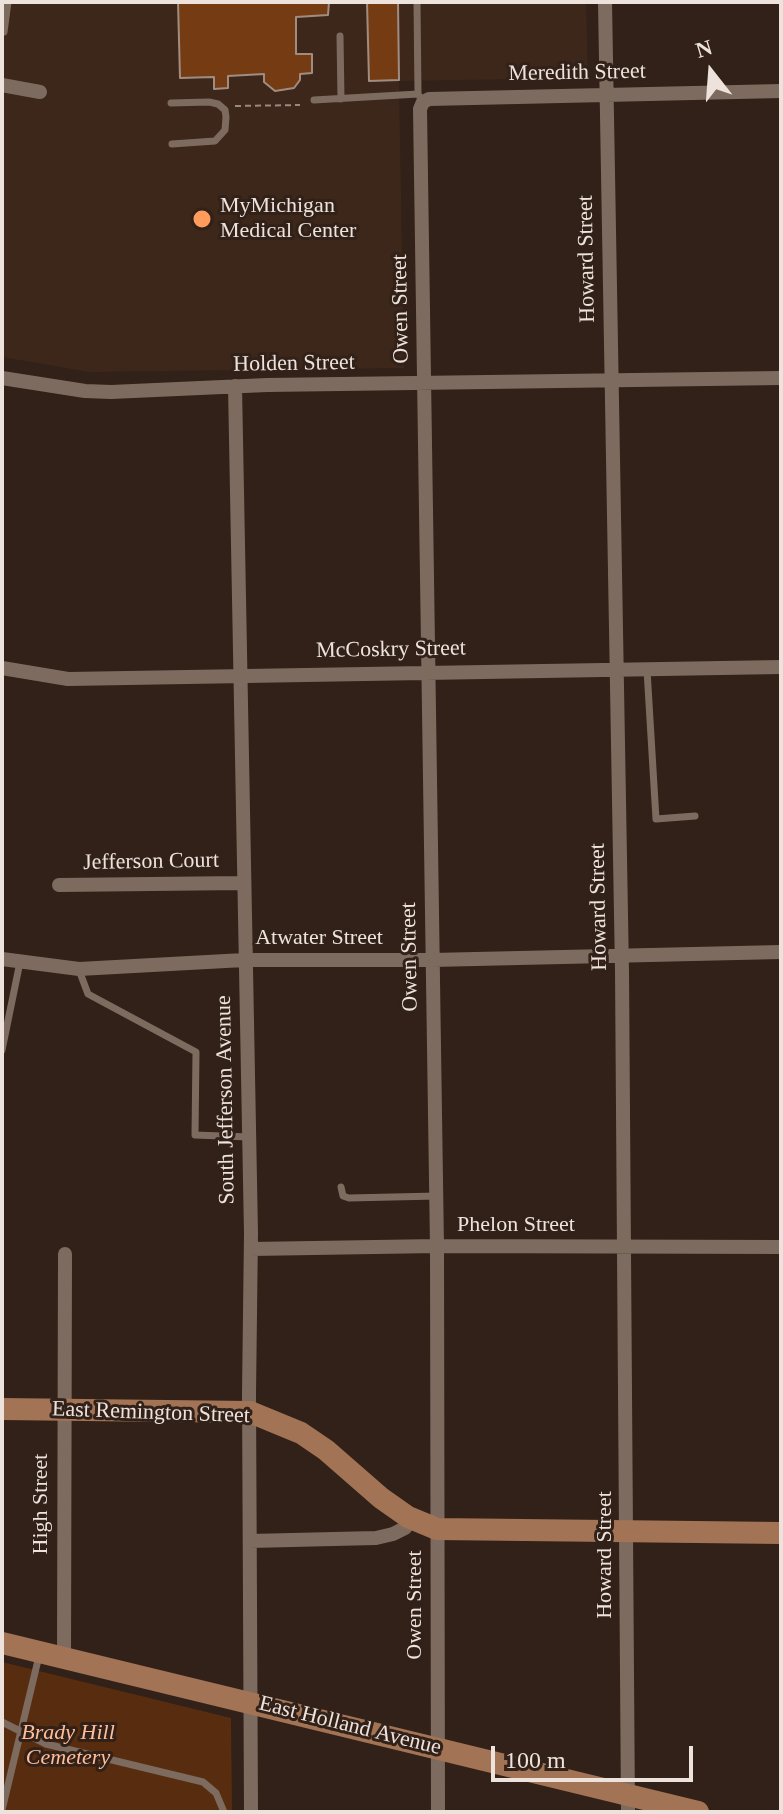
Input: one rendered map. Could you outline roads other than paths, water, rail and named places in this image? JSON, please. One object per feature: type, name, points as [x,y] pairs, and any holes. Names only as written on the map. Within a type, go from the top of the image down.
[{"type":"main road","name":"East Remington Street","points":[[2,1409],[250,1412],[301,1433],[326,1450],[381,1498],[412,1518],[437,1529],[781,1533]]},
{"type":"main road","name":"East Holland Avenue","points":[[2,1643],[438,1748],[628,1803],[698,1812]]},
{"type":"street","name":"Howard Street","points":[[605,2],[622,955],[628,1803]]},
{"type":"street","points":[[2,85],[40,92]]},
{"type":"street","name":"Meredith Street","points":[[420,98],[781,91]]},
{"type":"street","name":"Owen Street","points":[[420,98],[437,1196],[438,1812]]},
{"type":"street","name":"Holden Street","points":[[2,378],[111,392],[235,386],[781,378]]},
{"type":"street","name":"South Jefferson Avenue","points":[[235,386],[244,960],[250,1137],[251,1812]]},
{"type":"street","name":"McCoskry Street","points":[[2,668],[68,679],[781,667]]},
{"type":"street","name":"Jefferson Court","points":[[59,885],[243,883]]},
{"type":"street","name":"Atwater Street","points":[[2,959],[79,969],[244,960],[432,960],[781,952]]},
{"type":"street","name":"Phelon Street","points":[[251,1249],[781,1247]]},
{"type":"street","name":"High Street","points":[[64,1658],[65,1254]]},
{"type":"street","points":[[250,1541],[376,1538],[405,1528],[412,1518]]},
{"type":"lane","points":[[4,32],[8,2]]},
{"type":"lane","points":[[314,100],[420,98],[417,2]]},
{"type":"lane","points":[[340,36],[341,99]]},
{"type":"lane","points":[[171,103],[218,104],[225,110],[226,123],[221,137],[215,141],[172,144]]},
{"type":"lane","points":[[647,668],[656,819],[695,816]]},
{"type":"lane","points":[[2,1050],[20,962]]},
{"type":"lane","points":[[79,969],[88,994],[196,1052],[195,1135],[250,1137]]},
{"type":"lane","points":[[341,1187],[343,1196],[349,1198],[437,1196]]},
{"type":"lane","points":[[2,1810],[40,1652]]},
{"type":"lane","points":[[2,1722],[46,1744],[203,1782],[216,1793],[224,1812]]},
{"type":"place","name":"MyMichigan Medical Center","points":[[202,219]]},
{"type":"park label","name":"Brady Hill Cemetery","points":[[68,1746]]}]
